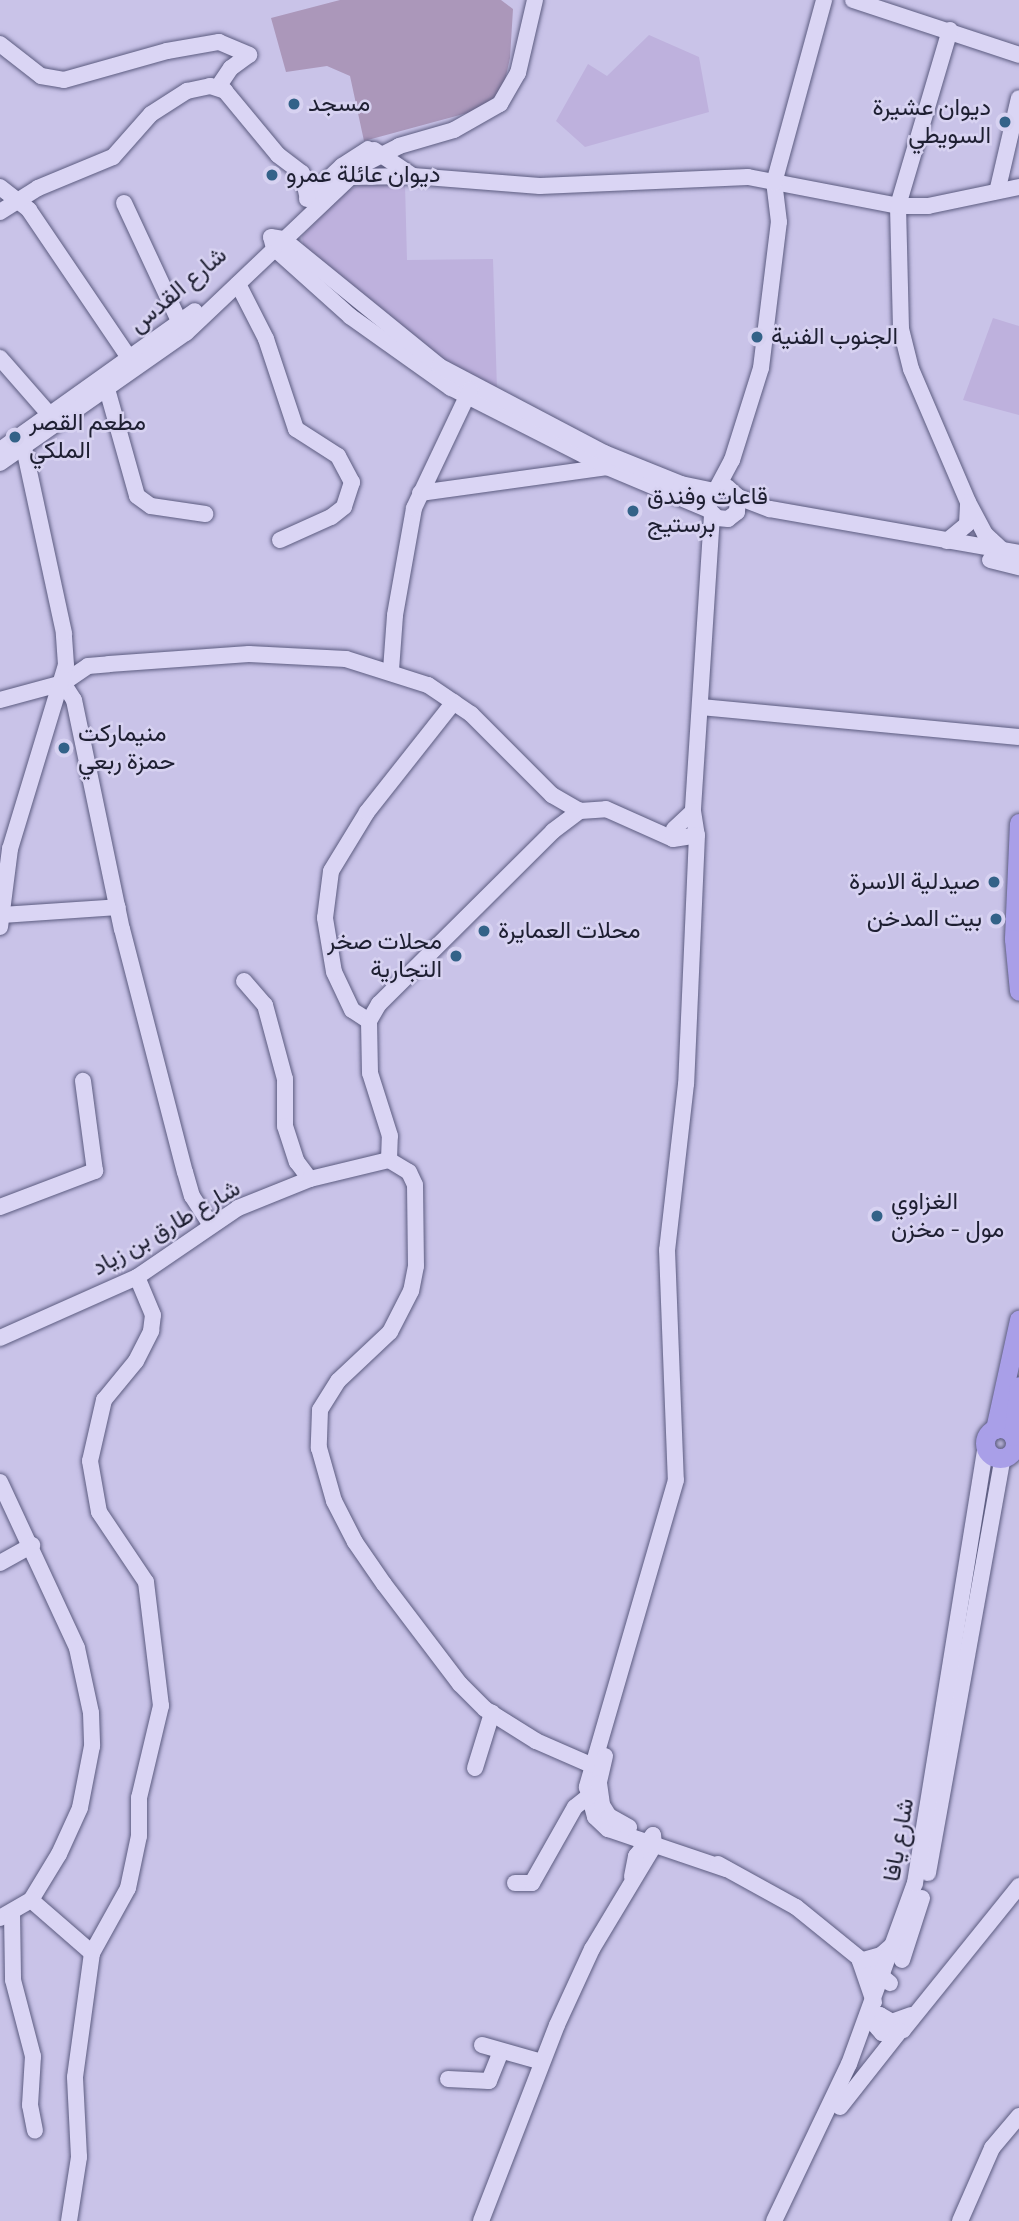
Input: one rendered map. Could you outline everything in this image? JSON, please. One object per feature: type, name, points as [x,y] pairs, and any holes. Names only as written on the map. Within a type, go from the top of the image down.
[{"type":"main road","points":[[1019,823],[1014,939],[1019,991]]},
{"type":"main road","points":[[1019,1320],[990,1436],[989,1453],[1013,1449],[1019,1385]]},
{"type":"street","points":[[520,62],[517,27],[525,0]]},
{"type":"street","points":[[344,172],[375,151],[482,117],[508,94],[520,62],[536,0]]},
{"type":"street","points":[[697,835],[704,811],[711,512],[715,489],[732,460],[761,368],[773,297],[779,222],[774,183],[824,0]]},
{"type":"street","points":[[853,0],[1019,55]]},
{"type":"street","points":[[950,30],[898,206],[904,342],[911,369],[968,502],[985,534],[1011,553]]},
{"type":"street","points":[[0,44],[41,76],[64,80],[167,51],[219,42],[249,55],[231,68],[218,87],[187,91],[168,101],[151,114],[113,157],[18,199],[0,212]]},
{"type":"street","points":[[218,87],[278,155],[302,173],[368,173],[540,186],[748,177],[898,206],[928,206],[998,188],[1019,187]]},
{"type":"street","points":[[998,188],[1019,97]]},
{"type":"street","points":[[375,151],[413,176]]},
{"type":"street","name":"شارع القدس","points":[[0,463],[23,441],[180,323],[276,241],[308,198],[344,172]]},
{"type":"street","name":"شارع القدس","points":[[54,419],[107,388],[186,332],[238,284],[344,172]]},
{"type":"street","points":[[302,173],[308,198]]},
{"type":"street","points":[[0,187],[29,210],[130,359]]},
{"type":"street","points":[[124,203],[180,323]]},
{"type":"street","points":[[276,241],[400,355],[607,467],[711,512],[732,517],[753,516],[1019,567]]},
{"type":"street","points":[[238,284],[266,339],[296,429],[338,456],[352,482],[344,507],[331,517],[279,540]]},
{"type":"street","points":[[0,358],[54,419]]},
{"type":"street","points":[[107,388],[136,496],[151,506],[205,513]]},
{"type":"street","points":[[470,391],[604,453],[681,484],[737,495],[770,509],[1011,553]]},
{"type":"street","points":[[391,670],[403,562],[420,493],[470,391]]},
{"type":"street","points":[[23,441],[64,634],[63,683],[18,824],[2,892],[1,921],[118,907]]},
{"type":"street","name":"شارع القدس","points":[[0,450],[23,441]]},
{"type":"street","points":[[516,1883],[532,1883],[541,1873],[575,1808],[587,1797],[676,1480],[667,1250],[686,1084],[697,835],[693,811],[723,538],[737,495],[732,460]]},
{"type":"street","points":[[420,493],[607,467]]},
{"type":"street","points":[[947,541],[967,524],[968,502]]},
{"type":"street","points":[[0,700],[63,683],[88,666],[248,654],[346,659],[391,670],[428,685],[454,702],[552,795],[580,811]]},
{"type":"street","points":[[63,683],[74,700],[118,907],[185,1172],[192,1196],[211,1225]]},
{"type":"street","points":[[369,1021],[352,1010],[334,972],[325,918],[331,872],[367,812],[454,702]]},
{"type":"street","points":[[706,707],[1019,737]]},
{"type":"street","points":[[596,1761],[554,1749],[492,1713],[460,1684],[355,1542],[334,1501],[319,1448],[318,1422],[326,1396],[390,1332],[411,1291],[416,1266],[415,1185],[409,1172],[389,1160],[390,1136],[370,1073],[369,1021],[389,994],[553,831],[580,811],[606,809],[673,834],[697,835]]},
{"type":"street","points":[[673,834],[693,811]]},
{"type":"street","points":[[673,834],[696,871]]},
{"type":"street","points":[[244,981],[265,1005],[285,1079],[285,1126],[297,1162],[310,1179]]},
{"type":"street","points":[[0,1207],[95,1171],[83,1081]]},
{"type":"street","name":"شارع طارق بن زياد","points":[[0,1338],[137,1277],[238,1208],[310,1179],[389,1160]]},
{"type":"street","points":[[69,2221],[79,2157],[75,2077],[92,1953],[128,1888],[139,1836],[139,1798],[161,1706],[146,1583],[96,1506],[90,1461],[104,1401],[136,1361],[151,1331],[153,1315],[137,1277]]},
{"type":"street","name":"شارع يافا","points":[[888,1980],[924,1833],[990,1436]]},
{"type":"street","name":"شارع يافا","points":[[786,2221],[840,2107],[925,1889],[1013,1449]]},
{"type":"street","points":[[0,1482],[32,1545],[77,1648],[91,1713],[92,1746],[80,1808],[31,1900],[6,1916],[13,1980],[33,2056],[30,2105],[35,2131]]},
{"type":"street","points":[[0,1563],[32,1545]]},
{"type":"street","points":[[475,1768],[492,1713]]},
{"type":"street","points":[[596,1761],[598,1793],[609,1816],[650,1841]]},
{"type":"street","points":[[587,1797],[601,1824],[726,1869],[796,1907],[860,1961],[888,1980]]},
{"type":"street","points":[[481,2221],[542,2062],[592,1949],[650,1841]]},
{"type":"street","points":[[840,2107],[911,2015],[1019,1886]]},
{"type":"street","points":[[31,1900],[92,1953]]},
{"type":"street","points":[[860,1961],[881,1955],[898,1940]]},
{"type":"street","points":[[860,1961],[874,2015],[889,2035],[901,2031]]},
{"type":"street","points":[[874,2015],[892,2022],[911,2015]]},
{"type":"street","name":"شارع يافا","points":[[774,2221],[874,2015]]},
{"type":"street","points":[[482,2045],[542,2062]]},
{"type":"street","points":[[448,2078],[489,2081],[501,2052]]},
{"type":"street","points":[[960,2221],[992,2148],[1019,2116]]},
{"type":"shaded area","points":[[340,0],[501,0],[513,9],[510,58],[502,94],[482,109],[364,141],[350,76],[327,66],[286,72],[271,18]]},
{"type":"shaded area","points":[[649,35],[699,57],[709,112],[585,147],[556,121],[588,64],[607,76]]},
{"type":"shaded area","points":[[374,181],[405,184],[407,260],[493,259],[497,390],[447,364],[303,245],[302,236],[347,190]]},
{"type":"shaded area","points":[[993,318],[1019,326],[1019,415],[963,400]]},
{"type":"place","name":"مسجد","points":[[294,104]]},
{"type":"place","name":"ديوان عشيرة السويطي","points":[[1005,122]]},
{"type":"place","name":"ديوان عائلة عمرو","points":[[272,175]]},
{"type":"place","name":"الجنوب الفنية","points":[[757,337]]},
{"type":"place","name":"مطعم القصر الملكي","points":[[15,437]]},
{"type":"place","name":"قاعات وفندق برستيج","points":[[633,511]]},
{"type":"place","name":"منيماركت حمزة ربعي","points":[[64,748]]},
{"type":"place","name":"صيدلية الاسرة","points":[[994,882]]},
{"type":"place","name":"بيت المدخن","points":[[996,919]]},
{"type":"place","name":"محلات العمايرة","points":[[484,931]]},
{"type":"place","name":"محلات صخر التجارية","points":[[456,956]]},
{"type":"place","name":"الغزاوي مول - مخزن","points":[[877,1216]]}]
